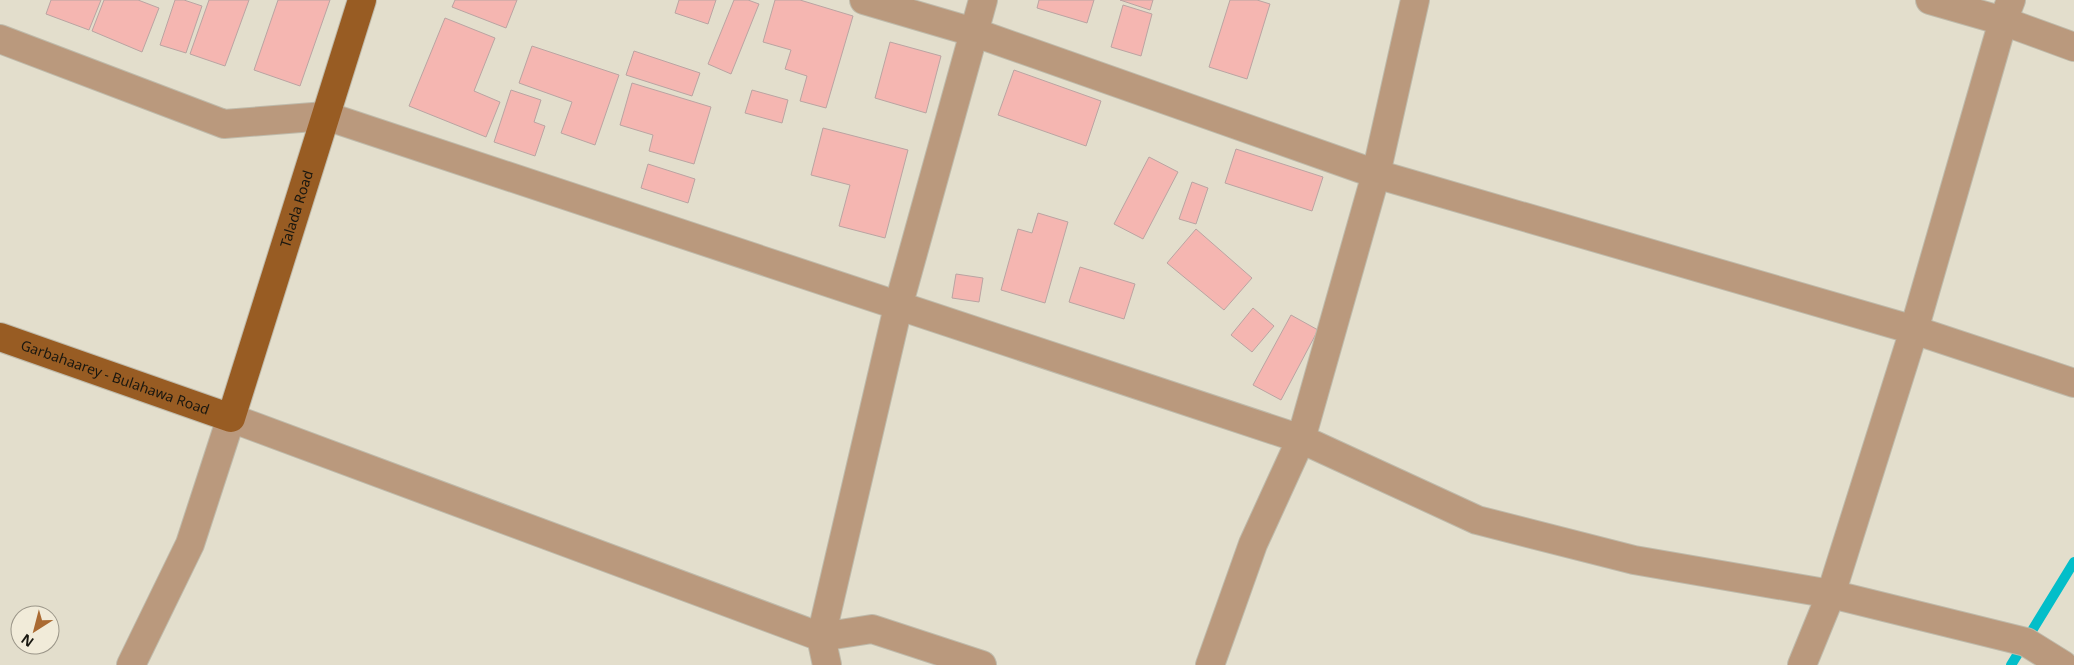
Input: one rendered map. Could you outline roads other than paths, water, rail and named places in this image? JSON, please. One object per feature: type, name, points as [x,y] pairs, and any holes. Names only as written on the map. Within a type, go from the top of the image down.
[{"type":"main road","name":"Talada Road","points":[[231,418],[362,0]]},
{"type":"main road","name":"Garbahaarey - Bulahawa Road","points":[[0,337],[231,418]]},
{"type":"street","points":[[864,0],[973,32],[1376,174],[1914,330],[2074,382]]},
{"type":"street","points":[[827,665],[821,637],[898,306],[983,0]]},
{"type":"street","points":[[1210,665],[1253,544],[1301,439],[1376,174],[1415,0]]},
{"type":"street","points":[[1930,0],[2007,10],[2074,47]]},
{"type":"street","points":[[1802,665],[1831,594],[1914,330],[2007,10]]},
{"type":"street","points":[[0,39],[224,124],[326,116],[1301,439],[1476,520],[1634,560],[1831,594],[2026,642],[2063,665]]},
{"type":"street","points":[[131,665],[190,544],[231,418],[821,637],[872,629],[982,665]]},
{"type":"waterway","points":[[2011,665],[2074,562]]}]
